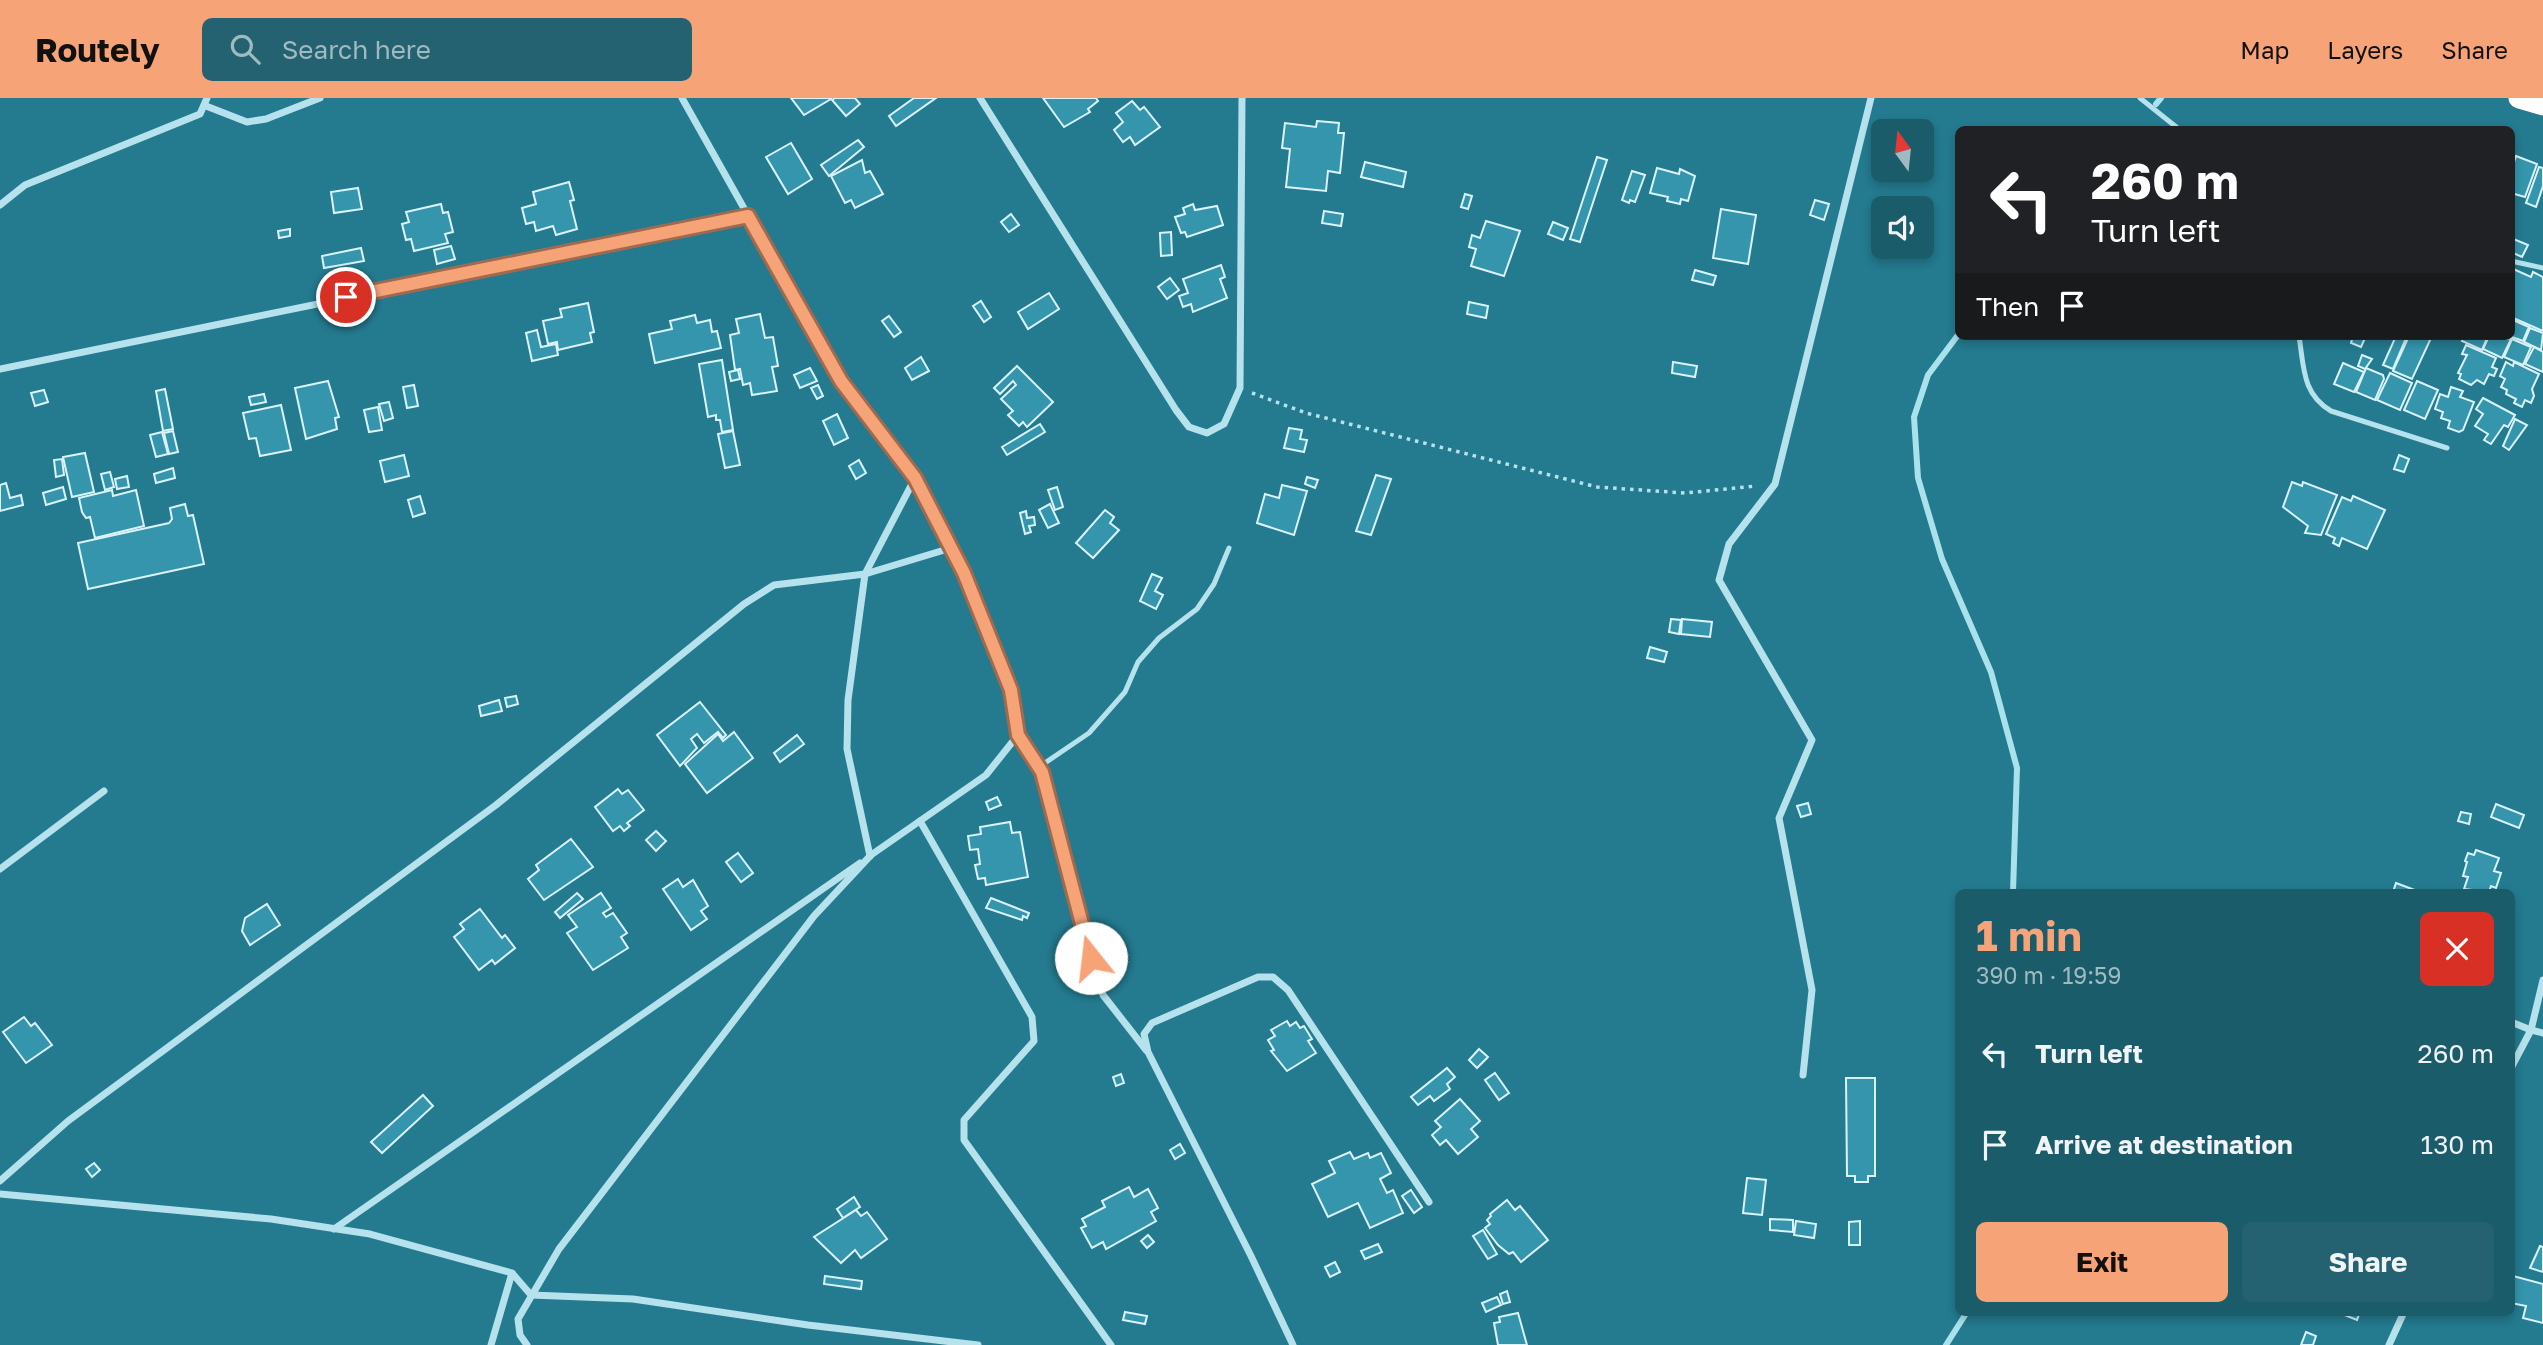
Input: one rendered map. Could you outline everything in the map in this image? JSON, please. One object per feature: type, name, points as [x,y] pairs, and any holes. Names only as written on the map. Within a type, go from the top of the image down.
[{"type":"highway","points":[[2519,98],[2543,105]]},
{"type":"street","points":[[0,205],[26,185],[200,114],[206,102],[247,122],[266,119],[320,98]]},
{"type":"street","points":[[682,98],[841,381],[915,478],[951,548],[1011,690],[1018,735],[1039,767],[1103,995],[1148,1052],[1293,1345]]},
{"type":"street","points":[[980,98],[1189,427],[1207,433],[1224,424],[1240,388],[1242,98]]},
{"type":"street","points":[[1803,1075],[1812,990],[1779,818],[1812,740],[1718,580],[1729,544],[1776,484],[1871,98]]},
{"type":"street","points":[[0,369],[748,216]]},
{"type":"street","points":[[871,855],[846,749],[848,700],[865,574],[915,478]]},
{"type":"street","points":[[0,1181],[68,1121],[496,805],[744,604],[774,585],[865,574],[951,548]]},
{"type":"street","points":[[334,1229],[986,775],[1018,735]]},
{"type":"street","points":[[0,869],[104,791]]},
{"type":"street","points":[[920,821],[1032,1017],[1034,1041],[964,1120],[964,1140],[1111,1345]]},
{"type":"street","points":[[527,1345],[520,1335],[518,1319],[559,1248],[814,916],[871,855]]},
{"type":"street","points":[[1148,1052],[1144,1034],[1152,1023],[1258,976],[1273,977],[1288,990],[1429,1202]]},
{"type":"street","points":[[2515,1061],[2532,1030],[2543,980]]},
{"type":"street","points":[[2515,1024],[2543,1034]]},
{"type":"street","points":[[0,1194],[271,1219],[370,1234],[512,1273],[531,1295],[633,1299],[808,1325],[978,1345]]},
{"type":"street","points":[[491,1345],[512,1273]]},
{"type":"street","points":[[2389,1345],[2402,1316]]},
{"type":"lane","points":[[2140,98],[2175,126]]},
{"type":"lane","points":[[2515,262],[2543,268]]},
{"type":"lane","points":[[2300,340],[2308,390],[2316,403],[2331,411],[2447,448]]},
{"type":"lane","points":[[1039,767],[1089,733],[1125,692],[1139,662],[1159,638],[1197,609],[1214,584],[1229,548]]},
{"type":"path","points":[[1240,388],[1306,413],[1597,487],[1685,493],[1776,484]]},
{"type":"building","points":[[791,98],[831,98],[831,99],[804,115]]},
{"type":"building","points":[[855,98],[860,104],[846,116],[832,100]]},
{"type":"building","points":[[914,98],[936,98],[896,126],[889,116]]},
{"type":"building","points":[[1043,98],[1096,98],[1098,101],[1088,109],[1090,112],[1064,127]]},
{"type":"building","points":[[1132,101],[1140,110],[1144,107],[1160,127],[1135,145],[1130,137],[1123,142],[1114,130],[1123,122],[1116,113]]},
{"type":"building","points":[[1317,121],[1339,123],[1338,133],[1344,133],[1340,173],[1328,171],[1326,191],[1286,187],[1290,149],[1282,148],[1285,123],[1316,127]]},
{"type":"building","points":[[858,140],[864,147],[829,176],[821,165]]},
{"type":"building","points":[[791,143],[812,179],[788,194],[766,157]]},
{"type":"building","points":[[2516,156],[2537,164],[2525,197],[2515,194]]},
{"type":"building","points":[[1597,157],[1607,160],[1580,242],[1570,239]]},
{"type":"building","points":[[862,160],[865,173],[870,171],[883,194],[855,208],[851,200],[845,203],[831,176]]},
{"type":"building","points":[[1365,162],[1406,172],[1403,187],[1361,177]]},
{"type":"building","points":[[2539,167],[2543,168],[2543,186],[2536,207],[2526,203]]},
{"type":"building","points":[[1657,168],[1679,174],[1680,169],[1695,176],[1688,201],[1681,199],[1680,204],[1667,201],[1668,197],[1650,193]]},
{"type":"building","points":[[1632,171],[1645,175],[1635,202],[1630,200],[1629,203],[1622,200]]},
{"type":"building","points":[[569,182],[574,200],[570,201],[577,229],[556,235],[553,226],[536,231],[534,222],[526,224],[522,208],[536,204],[533,192]]},
{"type":"building","points":[[358,188],[362,209],[334,213],[331,192]]},
{"type":"building","points":[[1465,194],[1472,196],[1468,209],[1461,207]]},
{"type":"building","points":[[1815,200],[1829,204],[1824,220],[1810,215]]},
{"type":"building","points":[[441,204],[443,213],[448,212],[453,232],[445,234],[448,243],[414,251],[411,239],[406,240],[402,224],[409,222],[406,212]]},
{"type":"building","points":[[1193,204],[1195,210],[1217,206],[1223,225],[1187,237],[1185,232],[1181,233],[1175,217],[1185,214],[1183,208]]},
{"type":"building","points":[[1721,209],[1756,215],[1748,264],[1713,258]]},
{"type":"building","points":[[1324,211],[1343,214],[1341,226],[1322,223]]},
{"type":"building","points":[[1011,214],[1019,225],[1009,232],[1001,222]]},
{"type":"building","points":[[1486,221],[1520,231],[1504,276],[1471,266],[1476,249],[1469,247],[1472,235],[1480,238]]},
{"type":"building","points":[[1553,222],[1568,228],[1563,240],[1548,234]]},
{"type":"building","points":[[290,229],[290,236],[279,238],[278,231]]},
{"type":"building","points":[[1171,232],[1172,255],[1161,256],[1160,233]]},
{"type":"building","points":[[2515,240],[2528,245],[2522,257],[2515,254]]},
{"type":"building","points":[[451,246],[455,259],[437,264],[434,250]]},
{"type":"building","points":[[361,248],[364,261],[324,268],[322,256]]},
{"type":"building","points":[[1221,265],[1225,277],[1220,279],[1227,298],[1193,312],[1191,304],[1183,307],[1179,296],[1188,293],[1183,279]]},
{"type":"building","points":[[1695,270],[1716,276],[1713,285],[1692,280]]},
{"type":"building","points":[[2515,270],[2531,277],[2533,272],[2543,277],[2543,331],[2515,319]]},
{"type":"building","points":[[1170,278],[1179,290],[1167,299],[1158,287]]},
{"type":"building","points":[[1049,293],[1059,309],[1028,329],[1018,312]]},
{"type":"building","points":[[981,301],[991,317],[984,322],[973,306]]},
{"type":"building","points":[[1469,302],[1488,306],[1486,318],[1467,314]]},
{"type":"building","points":[[588,303],[594,332],[590,333],[592,342],[558,350],[557,342],[548,344],[543,321],[562,317],[560,309]]},
{"type":"building","points":[[760,314],[765,338],[773,337],[778,366],[772,367],[777,391],[752,395],[750,383],[743,385],[740,369],[735,370],[730,335],[739,333],[736,319]]},
{"type":"building","points":[[695,315],[697,323],[710,320],[712,332],[717,331],[721,348],[655,363],[649,334],[672,329],[670,321]]},
{"type":"building","points":[[889,316],[901,332],[894,337],[882,321]]},
{"type":"building","points":[[2515,321],[2529,327],[2523,341],[2515,338]]},
{"type":"building","points":[[2530,328],[2543,333],[2541,350],[2524,342]]},
{"type":"building","points":[[537,330],[541,347],[556,344],[558,355],[532,361],[526,333]]},
{"type":"building","points":[[2352,340],[2364,340],[2361,347],[2351,343]]},
{"type":"building","points":[[2394,340],[2405,340],[2393,369],[2383,365]]},
{"type":"building","points":[[2407,340],[2430,340],[2412,379],[2393,371]]},
{"type":"building","points":[[2462,340],[2486,340],[2482,350]]},
{"type":"building","points":[[2487,340],[2511,340],[2502,358],[2483,349]]},
{"type":"building","points":[[2512,340],[2531,347],[2523,365],[2504,357]]},
{"type":"building","points":[[2466,345],[2496,358],[2492,367],[2497,369],[2494,376],[2489,374],[2484,384],[2477,380],[2471,385],[2459,379],[2461,374],[2458,373],[2467,355],[2462,354]]},
{"type":"building","points":[[2534,347],[2543,352],[2543,372],[2525,364]]},
{"type":"building","points":[[2362,355],[2372,359],[2365,369],[2358,366]]},
{"type":"building","points":[[921,357],[929,371],[912,380],[905,368]]},
{"type":"building","points":[[722,360],[733,430],[722,432],[720,420],[716,420],[716,415],[708,417],[699,364]]},
{"type":"building","points":[[1673,362],[1697,366],[1695,377],[1672,373]]},
{"type":"building","points":[[2506,362],[2513,366],[2514,362],[2539,374],[2532,389],[2534,396],[2531,403],[2525,400],[2522,407],[2514,403],[2516,399],[2506,394],[2507,390],[2501,387],[2505,379],[2500,376]]},
{"type":"building","points":[[2343,363],[2364,372],[2354,392],[2334,384]]},
{"type":"building","points":[[1017,366],[1053,402],[1027,427],[1023,422],[1019,426],[1008,415],[1013,411],[1001,399],[1016,385],[1013,381],[1000,394],[994,388]]},
{"type":"building","points":[[810,368],[817,381],[800,388],[794,375]]},
{"type":"building","points":[[2366,368],[2383,375],[2384,379],[2375,400],[2356,392]]},
{"type":"building","points":[[738,370],[740,379],[731,381],[729,372]]},
{"type":"building","points":[[2390,373],[2412,383],[2400,410],[2377,400]]},
{"type":"building","points":[[328,381],[339,417],[335,418],[337,429],[306,439],[295,388]]},
{"type":"building","points":[[2417,381],[2438,390],[2425,419],[2404,410]]},
{"type":"building","points":[[414,385],[418,406],[407,408],[403,387]]},
{"type":"building","points":[[818,385],[823,396],[817,399],[811,388]]},
{"type":"building","points":[[2451,387],[2463,391],[2460,397],[2474,402],[2463,430],[2459,432],[2448,428],[2450,421],[2441,418],[2443,412],[2435,409],[2440,394],[2448,397]]},
{"type":"building","points":[[165,389],[173,429],[163,431],[156,391]]},
{"type":"building","points":[[44,390],[48,402],[35,406],[31,393]]},
{"type":"building","points":[[264,394],[266,402],[251,405],[249,397]]},
{"type":"building","points":[[2483,398],[2515,415],[2508,427],[2504,425],[2491,444],[2484,440],[2488,434],[2475,426],[2483,414],[2476,409]]},
{"type":"building","points":[[389,402],[393,418],[384,421],[379,404]]},
{"type":"building","points":[[281,405],[291,450],[260,456],[256,438],[249,439],[243,413]]},
{"type":"building","points":[[378,407],[382,430],[369,432],[364,410]]},
{"type":"building","points":[[837,414],[848,438],[834,445],[823,421]]},
{"type":"building","points":[[2515,419],[2527,425],[2509,450],[2503,446]]},
{"type":"building","points":[[1040,424],[1045,432],[1007,455],[1002,447]]},
{"type":"building","points":[[1289,428],[1302,430],[1300,439],[1307,440],[1304,452],[1284,448]]},
{"type":"building","points":[[173,431],[178,452],[169,454],[164,433]]},
{"type":"building","points":[[733,431],[740,465],[725,468],[718,434]]},
{"type":"building","points":[[162,432],[168,454],[156,457],[150,435]]},
{"type":"building","points":[[85,453],[94,492],[72,497],[63,457]]},
{"type":"building","points":[[404,455],[409,476],[385,482],[380,461]]},
{"type":"building","points":[[2399,455],[2409,459],[2404,472],[2394,469]]},
{"type":"building","points":[[62,459],[64,475],[56,477],[54,460]]},
{"type":"building","points":[[859,460],[866,473],[856,479],[849,466]]},
{"type":"building","points":[[173,468],[175,478],[156,483],[154,474]]},
{"type":"building","points":[[110,472],[114,487],[105,490],[101,474]]},
{"type":"building","points":[[1376,475],[1391,479],[1371,535],[1356,531]]},
{"type":"building","points":[[127,476],[129,487],[117,489],[115,479]]},
{"type":"building","points":[[1307,477],[1318,480],[1315,488],[1305,484]]},
{"type":"building","points":[[2292,482],[2302,486],[2303,482],[2337,495],[2321,535],[2305,533],[2308,526],[2283,507]]},
{"type":"building","points":[[6,483],[10,498],[21,495],[23,505],[0,511],[0,485]]},
{"type":"building","points":[[1282,485],[1307,491],[1294,535],[1257,523],[1265,494],[1279,498]]},
{"type":"building","points":[[63,487],[66,499],[46,505],[43,493]]},
{"type":"building","points":[[1057,487],[1063,507],[1055,510],[1048,490]]},
{"type":"building","points":[[112,490],[113,496],[136,490],[144,526],[95,538],[90,517],[86,518],[82,512],[79,498]]},
{"type":"building","points":[[420,496],[425,513],[413,517],[408,500]]},
{"type":"building","points":[[2353,496],[2385,510],[2367,549],[2342,538],[2339,546],[2333,543],[2335,538],[2326,534],[2342,497],[2351,501]]},
{"type":"building","points":[[185,504],[188,516],[193,515],[204,564],[88,589],[78,543],[169,523],[172,519],[170,508]]},
{"type":"building","points":[[1050,504],[1059,523],[1048,528],[1039,510]]},
{"type":"building","points":[[1105,510],[1114,517],[1110,523],[1119,530],[1093,558],[1076,543]]},
{"type":"building","points":[[1026,511],[1027,518],[1034,517],[1035,525],[1029,526],[1031,532],[1025,534],[1020,513]]},
{"type":"building","points":[[1152,574],[1162,578],[1155,591],[1163,595],[1156,609],[1140,601]]},
{"type":"building","points":[[1671,619],[1681,620],[1679,634],[1669,632]]},
{"type":"building","points":[[1682,619],[1712,622],[1710,637],[1681,634]]},
{"type":"building","points":[[1650,647],[1667,652],[1664,662],[1647,658]]},
{"type":"building","points":[[516,696],[518,704],[507,707],[505,698]]},
{"type":"building","points":[[499,700],[502,711],[481,716],[479,706]]},
{"type":"building","points":[[700,702],[726,735],[723,738],[718,732],[704,743],[697,734],[691,739],[697,748],[680,766],[657,735]]},
{"type":"building","points":[[734,732],[753,758],[707,793],[685,764],[718,734],[723,741]]},
{"type":"building","points":[[797,735],[804,744],[780,762],[774,753]]},
{"type":"building","points":[[618,789],[622,794],[628,790],[644,810],[627,823],[630,826],[624,831],[620,826],[613,831],[595,807]]},
{"type":"building","points":[[997,797],[1001,805],[989,810],[986,802]]},
{"type":"building","points":[[1808,803],[1811,814],[1801,817],[1797,806]]},
{"type":"building","points":[[2496,804],[2524,815],[2519,828],[2491,817]]},
{"type":"building","points":[[2461,812],[2471,814],[2469,824],[2458,821]]},
{"type":"building","points":[[1010,822],[1012,833],[1020,832],[1028,877],[986,885],[985,878],[978,879],[975,865],[980,864],[978,849],[970,850],[968,836],[981,834],[980,827]]},
{"type":"building","points":[[656,831],[666,841],[656,851],[646,840]]},
{"type":"building","points":[[571,839],[593,867],[544,900],[528,879],[539,870],[536,865]]},
{"type":"building","points":[[2476,850],[2499,858],[2494,871],[2501,873],[2496,888],[2491,886],[2490,889],[2464,889],[2468,877],[2463,876],[2467,862],[2465,861],[2468,853],[2474,855]]},
{"type":"building","points":[[738,853],[753,873],[741,882],[726,862]]},
{"type":"building","points":[[678,879],[683,887],[693,880],[708,906],[701,911],[707,919],[691,930],[663,889]]},
{"type":"building","points":[[2396,883],[2412,889],[2394,889]]},
{"type":"building","points":[[577,893],[583,899],[560,918],[555,912]]},
{"type":"building","points":[[601,893],[611,908],[603,913],[606,917],[613,913],[627,933],[621,937],[628,948],[593,970],[567,933],[577,927],[568,915]]},
{"type":"building","points":[[991,898],[1029,913],[1027,918],[1023,916],[1022,920],[986,908]]},
{"type":"building","points":[[267,904],[280,925],[250,945],[242,931],[245,918]]},
{"type":"building","points":[[480,909],[502,938],[505,935],[515,948],[495,964],[492,960],[479,970],[454,937],[464,929],[460,924]]},
{"type":"building","points":[[24,1017],[31,1026],[35,1023],[52,1045],[26,1063],[3,1032]]},
{"type":"building","points":[[1287,1021],[1290,1026],[1296,1022],[1300,1028],[1304,1026],[1312,1039],[1308,1041],[1316,1053],[1287,1071],[1271,1051],[1274,1050],[1268,1040],[1275,1036],[1271,1030]]},
{"type":"building","points":[[1479,1049],[1488,1057],[1477,1068],[1469,1060]]},
{"type":"building","points":[[1447,1068],[1455,1077],[1447,1084],[1450,1089],[1434,1101],[1430,1096],[1418,1105],[1411,1097]]},
{"type":"building","points":[[1495,1073],[1509,1093],[1499,1100],[1485,1080]]},
{"type":"building","points":[[1121,1074],[1124,1083],[1116,1086],[1113,1077]]},
{"type":"building","points":[[1846,1078],[1875,1078],[1875,1176],[1868,1176],[1868,1182],[1855,1182],[1855,1176],[1847,1176]]},
{"type":"building","points":[[423,1095],[433,1106],[382,1153],[371,1142]]},
{"type":"building","points":[[1460,1099],[1480,1121],[1471,1129],[1478,1137],[1458,1154],[1446,1140],[1440,1145],[1432,1135],[1441,1127],[1435,1121]]},
{"type":"building","points":[[1180,1144],[1185,1153],[1175,1159],[1170,1150]]},
{"type":"building","points":[[1350,1152],[1354,1159],[1368,1153],[1370,1158],[1381,1153],[1391,1173],[1380,1179],[1387,1193],[1393,1190],[1403,1213],[1370,1228],[1358,1203],[1328,1217],[1312,1184],[1335,1173],[1329,1161]]},
{"type":"building","points":[[94,1163],[100,1170],[92,1177],[86,1169]]},
{"type":"building","points":[[1747,1178],[1766,1180],[1762,1215],[1743,1213]]},
{"type":"building","points":[[1129,1187],[1134,1197],[1148,1189],[1158,1208],[1151,1212],[1156,1221],[1106,1249],[1103,1242],[1092,1248],[1081,1228],[1086,1226],[1082,1219],[1105,1207],[1102,1201]]},
{"type":"building","points":[[1411,1190],[1422,1207],[1414,1213],[1402,1196]]},
{"type":"building","points":[[854,1197],[860,1207],[843,1218],[837,1209]]},
{"type":"building","points":[[1507,1200],[1515,1210],[1520,1206],[1548,1240],[1521,1262],[1513,1252],[1509,1254],[1498,1245],[1485,1228],[1490,1224],[1487,1220],[1490,1214]]},
{"type":"building","points":[[856,1210],[861,1216],[867,1212],[887,1239],[861,1258],[855,1250],[841,1263],[814,1237]]},
{"type":"building","points":[[1770,1219],[1793,1220],[1793,1232],[1770,1230]]},
{"type":"building","points":[[1796,1221],[1816,1224],[1814,1238],[1794,1235]]},
{"type":"building","points":[[1860,1221],[1860,1245],[1849,1245],[1849,1222]]},
{"type":"building","points":[[1483,1230],[1497,1254],[1488,1259],[1473,1236]]},
{"type":"building","points":[[1148,1235],[1154,1242],[1147,1248],[1141,1241]]},
{"type":"building","points":[[1378,1244],[1382,1252],[1365,1259],[1361,1251]]},
{"type":"building","points":[[2540,1246],[2543,1247],[2543,1272],[2530,1268]]},
{"type":"building","points":[[1335,1262],[1340,1272],[1330,1277],[1325,1267]]},
{"type":"building","points":[[825,1276],[862,1281],[861,1289],[824,1284]]},
{"type":"building","points":[[2515,1277],[2543,1284],[2543,1323],[2523,1318],[2526,1306],[2515,1304]]},
{"type":"building","points":[[1507,1291],[1510,1302],[1503,1304],[1500,1294]]},
{"type":"building","points":[[1497,1297],[1501,1305],[1486,1312],[1482,1303]]},
{"type":"building","points":[[1125,1312],[1147,1316],[1145,1324],[1123,1320]]},
{"type":"building","points":[[1518,1313],[1527,1345],[1498,1345],[1494,1323],[1500,1322],[1499,1317]]},
{"type":"building","points":[[2306,1332],[2316,1336],[2313,1345],[2301,1345]]},
{"type":"waterway","points":[[2156,104],[2161,98]]},
{"type":"waterway","points":[[1955,339],[1928,375],[1914,417],[1918,478],[1942,559],[1991,672],[2017,768],[2013,889]]},
{"type":"waterway","points":[[1946,1345],[1964,1316]]},
{"type":"route","points":[[346,297],[748,216],[841,381],[915,478],[964,573],[1011,690],[1018,735],[1042,772],[1091,958]]}]
